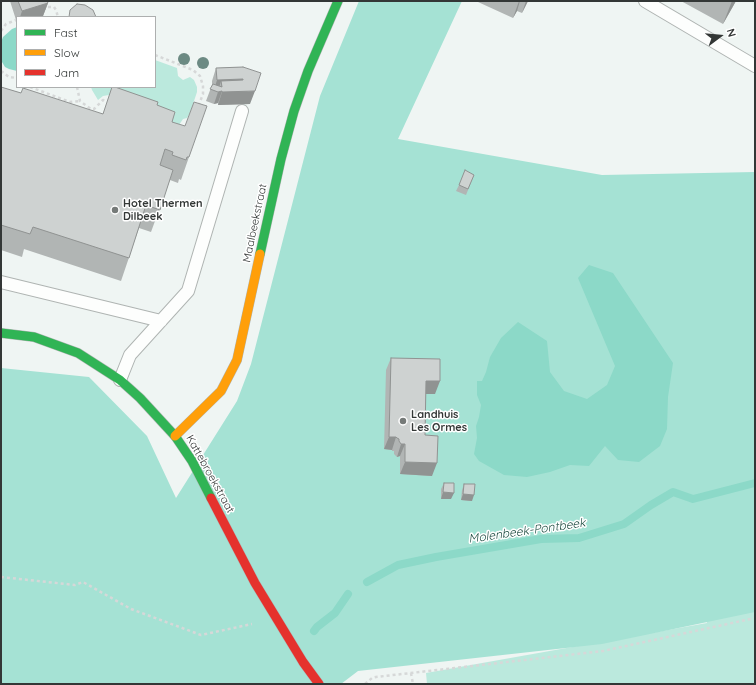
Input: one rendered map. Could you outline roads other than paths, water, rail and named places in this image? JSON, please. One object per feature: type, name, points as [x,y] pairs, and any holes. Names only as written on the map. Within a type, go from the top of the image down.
[{"type":"street","name":"Maalbeekstraat","points":[[175,436],[221,391],[237,360],[281,159],[294,111],[308,71],[338,1]]},
{"type":"street","name":"Kattebroekstraat","points":[[1,333],[34,337],[78,353],[120,380],[140,398],[175,436],[192,461],[255,583],[319,684]]},
{"type":"lane","points":[[645,1],[755,66]]},
{"type":"lane","points":[[120,380],[130,355],[188,290],[242,111]]},
{"type":"lane","points":[[1,282],[161,321]]},
{"type":"waterway","name":"Molenbeek-Pontbeek","points":[[367,582],[398,565],[436,557],[541,539],[579,538],[624,524],[673,492],[693,499],[755,483]]},
{"type":"waterway","name":"Molenbeek-Pontbeek","points":[[314,631],[335,613],[348,594]]},
{"type":"place","name":"Hotel Thermen Dilbeek","points":[[115,210]]},
{"type":"place","name":"Landhuis Les Ormes","points":[[403,421]]}]
